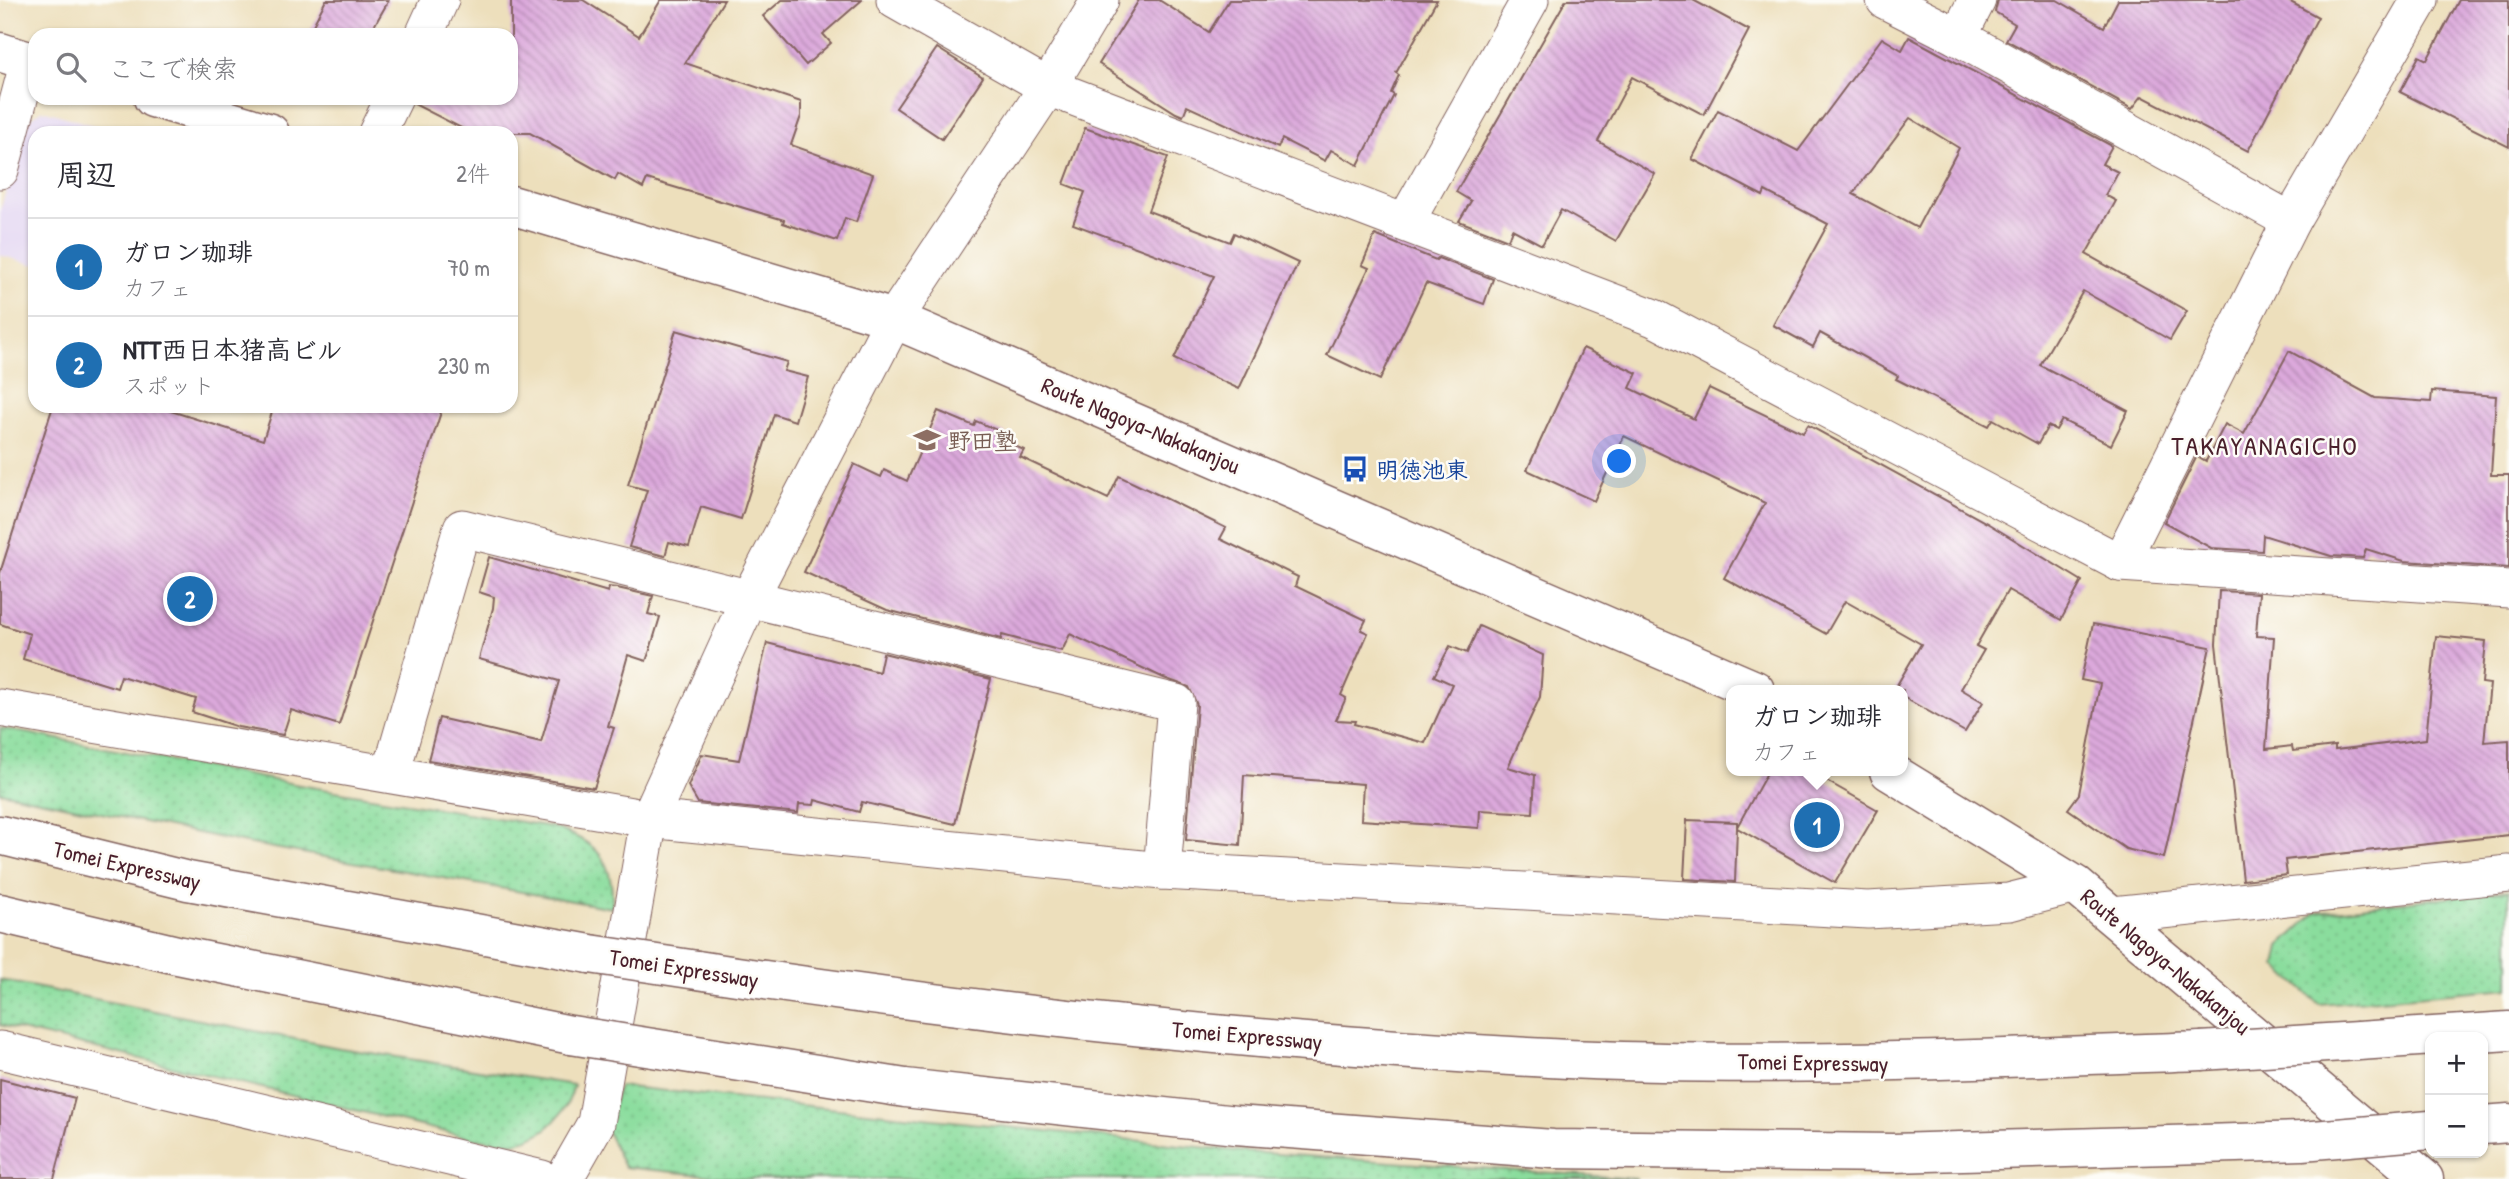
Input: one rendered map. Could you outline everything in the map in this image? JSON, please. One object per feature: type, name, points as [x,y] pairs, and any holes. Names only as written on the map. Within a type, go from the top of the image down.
[{"type":"main road","points":[[176,105],[247,126]]},
{"type":"main road","name":"Route Nagoya-Nakakanjou","points":[[518,207],[894,319],[1743,685]]},
{"type":"main road","name":"Route Nagoya-Nakakanjou","points":[[1897,776],[2075,885],[2424,1179]]},
{"type":"main road","name":"Tomei Expressway","points":[[0,835],[188,881],[590,954],[919,1004],[1240,1036],[1550,1058],[1894,1063],[2201,1051],[2509,1031]]},
{"type":"main road","points":[[0,913],[177,955],[571,1035],[905,1088],[1236,1125],[1553,1149],[1893,1153],[2302,1140],[2425,1130]]},
{"type":"main road","points":[[2488,1125],[2509,1123]]},
{"type":"street","points":[[427,28],[440,0]]},
{"type":"street","points":[[895,0],[1048,88],[1406,221],[1654,318],[2120,563],[2509,589]]},
{"type":"street","points":[[564,1179],[596,1124],[649,819],[750,597],[894,319],[1048,88],[1100,0]]},
{"type":"street","points":[[1406,221],[1530,0]]},
{"type":"street","points":[[1885,0],[1958,37],[2291,221]]},
{"type":"street","points":[[1958,37],[1978,0]]},
{"type":"street","points":[[2120,563],[2291,221],[2420,0]]},
{"type":"street","points":[[0,170],[21,59]]},
{"type":"street","points":[[380,126],[391,105]]},
{"type":"street","points":[[391,774],[462,528],[1176,703],[1162,871]]},
{"type":"street","points":[[0,708],[649,819],[1162,871],[1868,910],[2008,902],[2075,885]]},
{"type":"street","points":[[2113,915],[2509,874]]},
{"type":"street","points":[[0,1050],[542,1179]]},
{"type":"shaded area","points":[[42,110],[96,126],[28,126],[28,263],[0,255],[0,210],[29,120]]},
{"type":"green space","points":[[0,728],[305,786],[552,827],[581,839],[600,855],[610,876],[612,908],[246,843],[0,792]]},
{"type":"green space","points":[[2509,890],[2509,988],[2319,1004],[2276,966],[2280,946],[2316,912]]},
{"type":"green space","points":[[0,980],[340,1048],[574,1085],[561,1114],[536,1135],[526,1140],[510,1142],[471,1138],[0,1025]]},
{"type":"green space","points":[[619,1086],[1247,1152],[1637,1179],[743,1179],[624,1167],[606,1129]]},
{"type":"building","points":[[326,0],[389,0],[373,28],[312,28]]},
{"type":"building","points":[[511,0],[583,0],[639,36],[661,0],[724,0],[685,63],[801,102],[801,116],[791,145],[873,174],[856,222],[845,218],[837,241],[783,223],[784,220],[647,179],[643,188],[618,174],[615,180],[530,133],[518,133],[518,126],[457,126],[416,105],[518,105],[518,28],[511,28]]},
{"type":"building","points":[[782,0],[862,0],[823,34],[831,43],[806,65],[763,16]]},
{"type":"building","points":[[1139,0],[1159,0],[1209,32],[1229,0],[1437,0],[1396,73],[1399,75],[1391,93],[1394,95],[1358,165],[1331,150],[1325,161],[1282,139],[1278,148],[1187,106],[1183,116],[1099,64]]},
{"type":"building","points":[[1566,0],[1693,0],[1749,30],[1704,115],[1632,77],[1598,141],[1655,174],[1616,241],[1561,210],[1542,245],[1512,229],[1508,240],[1459,221],[1471,201],[1456,192]]},
{"type":"building","points":[[1998,0],[2057,0],[2104,27],[2118,0],[2287,0],[2318,17],[2248,151],[2142,96],[2132,109],[2006,40],[2015,24],[1995,12]]},
{"type":"building","points":[[2459,0],[2509,0],[2509,147],[2400,92],[2419,56],[2427,60]]},
{"type":"building","points":[[1909,37],[2112,146],[2102,164],[2118,172],[2105,195],[2116,201],[2086,254],[2187,311],[2170,340],[2083,291],[2040,365],[2128,411],[2111,445],[2062,420],[2056,430],[2048,426],[2038,444],[1993,419],[1989,426],[1896,379],[1898,376],[1820,333],[1813,347],[1773,325],[1828,224],[1765,191],[1763,196],[1692,159],[1718,110],[1798,151],[1882,38],[1902,50]],"holes":[[[1910,118],[1959,148],[1917,228],[1853,194]]]},
{"type":"building","points":[[937,48],[983,77],[942,139],[896,108]]},
{"type":"building","points":[[1085,128],[1168,157],[1148,211],[1230,242],[1234,233],[1298,263],[1239,389],[1174,359],[1214,276],[1073,224],[1085,192],[1064,184]]},
{"type":"building","points":[[1375,235],[1436,260],[1438,258],[1493,279],[1484,304],[1426,283],[1380,380],[1327,355],[1369,268],[1362,265]]},
{"type":"building","points":[[676,330],[787,362],[784,371],[808,377],[795,421],[774,414],[741,519],[701,507],[689,547],[669,542],[665,556],[629,547],[647,490],[628,485]]},
{"type":"building","points":[[1583,348],[1637,373],[1630,388],[1694,419],[1709,388],[1803,433],[1808,425],[1987,523],[2082,581],[2061,620],[2008,590],[1976,646],[1984,650],[1961,689],[1983,702],[1965,732],[1908,700],[1908,685],[1897,685],[1921,644],[1845,601],[1826,634],[1724,578],[1765,503],[1624,436],[1594,501],[1527,470]]},
{"type":"building","points":[[2289,351],[2375,398],[2431,402],[2432,391],[2496,396],[2491,475],[2509,475],[2509,568],[2404,561],[2366,549],[2363,558],[2331,556],[2263,535],[2262,551],[2211,548],[2164,522],[2197,456],[2206,461],[2225,424],[2244,434]]},
{"type":"building","points":[[938,411],[974,426],[976,421],[1006,434],[1003,441],[1024,450],[1020,457],[1108,499],[1119,476],[1163,497],[1226,528],[1220,539],[1298,577],[1295,586],[1366,620],[1361,630],[1368,633],[1341,695],[1346,698],[1336,720],[1355,721],[1354,724],[1425,743],[1452,684],[1434,676],[1450,646],[1467,653],[1479,626],[1543,655],[1540,697],[1508,767],[1535,775],[1533,813],[1480,810],[1479,828],[1361,820],[1363,784],[1244,775],[1240,845],[1186,840],[1197,705],[1189,687],[1070,634],[1062,651],[1002,635],[1001,639],[887,610],[804,572],[854,464],[881,477],[884,470],[907,481]]},
{"type":"building","points":[[51,413],[177,413],[263,440],[272,413],[441,413],[339,725],[291,710],[283,735],[238,727],[192,712],[196,699],[121,676],[117,688],[23,659],[30,634],[0,624],[0,573]]},
{"type":"building","points":[[489,557],[608,592],[609,587],[653,596],[648,614],[660,617],[650,650],[646,661],[628,655],[608,726],[614,728],[594,788],[428,760],[439,718],[541,742],[559,681],[479,659],[493,608],[494,597],[479,592]]},
{"type":"building","points":[[2219,591],[2259,593],[2256,636],[2274,637],[2266,749],[2292,746],[2293,751],[2335,746],[2335,750],[2426,739],[2436,636],[2486,641],[2482,683],[2490,684],[2484,742],[2509,740],[2509,835],[2285,860],[2287,875],[2243,880],[2216,644]]},
{"type":"building","points":[[2093,624],[2210,647],[2164,858],[2126,849],[2068,809],[2079,794],[2100,684],[2081,680]]},
{"type":"building","points":[[767,643],[879,672],[883,653],[991,679],[955,824],[862,802],[859,812],[815,800],[814,805],[799,804],[798,813],[698,803],[688,786],[702,754],[739,760]]},
{"type":"building","points":[[1765,776],[1818,776],[1878,810],[1835,883],[1737,828],[1735,882],[1684,879],[1687,820],[1737,822],[1737,827]]},
{"type":"building","points":[[0,1079],[75,1098],[54,1179],[0,1179]]},
{"type":"place","name":"野田塾","points":[[927,440]]},
{"type":"place","name":"明徳池東","points":[[1355,469]]},
{"type":"place","name":"NTT西日本猪高ビル","points":[[190,599]]},
{"type":"place","name":"ガロン珈琲","points":[[1817,825]]},
{"type":"district","name":"TAKAYANAGICHO","points":[[2265,445]]}]
